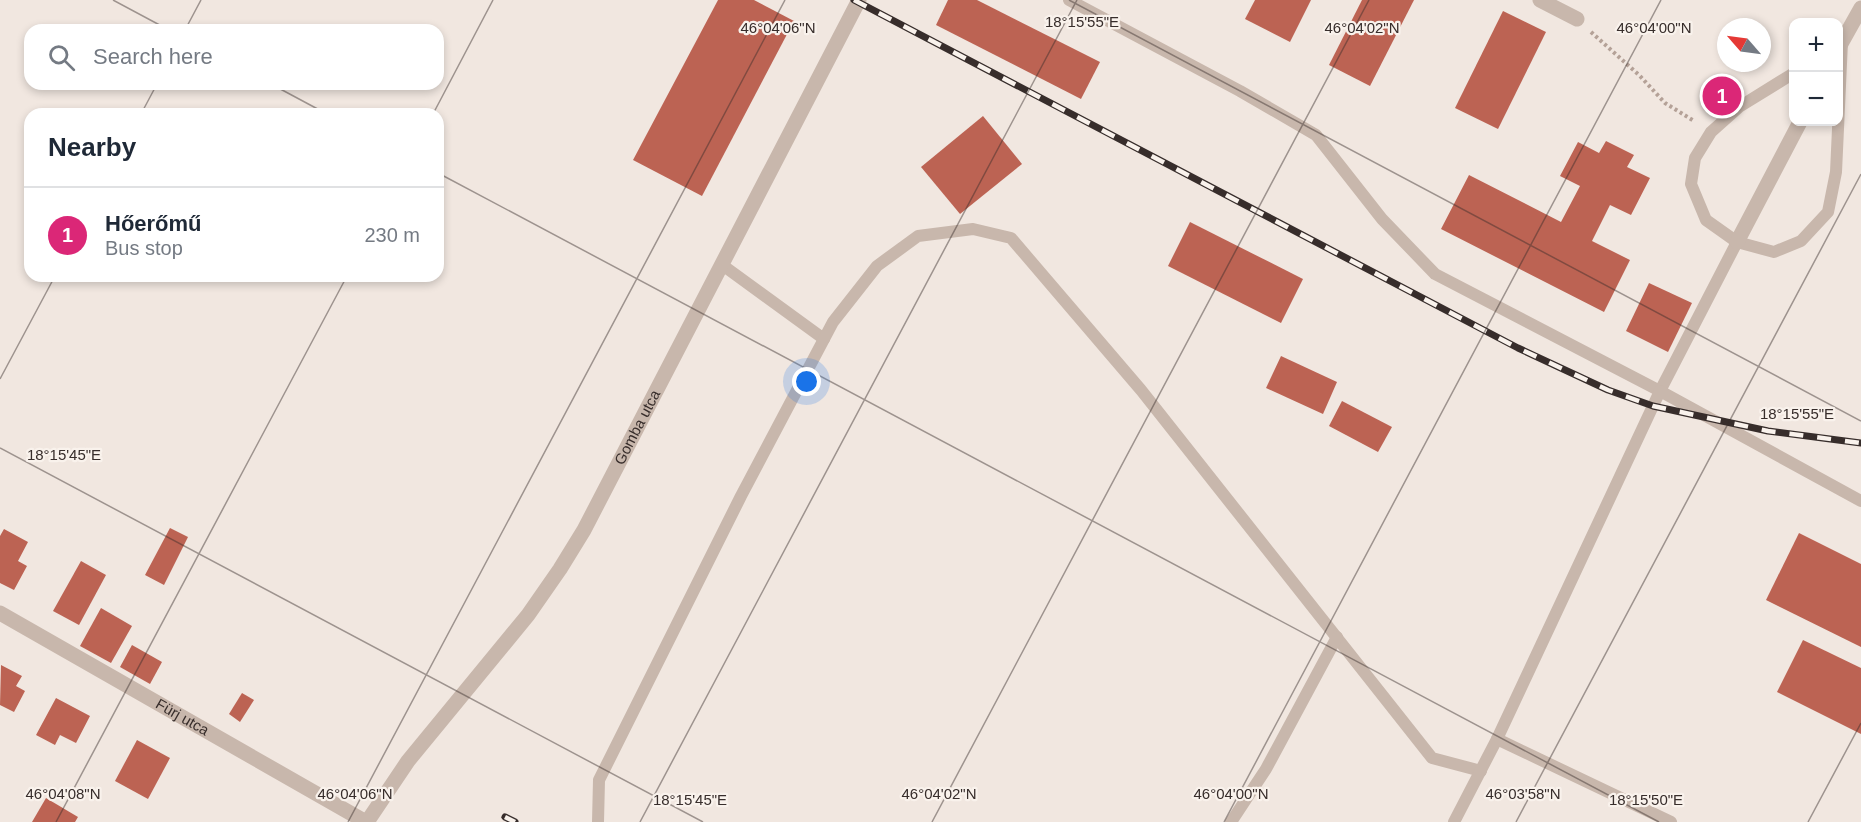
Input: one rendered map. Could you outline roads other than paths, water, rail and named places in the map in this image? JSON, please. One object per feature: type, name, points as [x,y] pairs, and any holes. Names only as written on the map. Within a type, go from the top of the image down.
[{"type":"street","name":"Gomba utca","points":[[367,822],[408,761],[528,615],[561,569],[584,530],[859,0]]},
{"type":"street","points":[[1540,0],[1577,19]]},
{"type":"street","points":[[1843,40],[1861,8]]},
{"type":"street","points":[[1737,242],[1798,126]]},
{"type":"street","name":"Fürj utca","points":[[0,613],[367,822]]},
{"type":"lane","points":[[1069,0],[1240,91],[1316,135],[1382,219],[1435,274],[1660,391],[1861,501]]},
{"type":"lane","points":[[1789,75],[1739,107],[1711,132],[1695,158],[1691,184],[1706,220],[1737,242],[1774,252],[1801,242],[1828,212],[1836,172],[1839,72]]},
{"type":"lane","points":[[598,822],[600,780],[741,496],[833,322],[877,266],[918,236],[973,229],[1011,238],[1141,390],[1432,758],[1481,771]]},
{"type":"lane","points":[[1454,822],[1497,739],[1660,391],[1737,242]]},
{"type":"lane","points":[[721,264],[824,339]]},
{"type":"lane","points":[[1231,822],[1266,769],[1337,637]]},
{"type":"lane","points":[[1497,739],[1671,822]]},
{"type":"railway","points":[[854,0],[1518,348],[1608,390],[1653,406],[1768,431],[1861,443]]},
{"type":"railway","points":[[505,817],[515,822]]},
{"type":"place","name":"Hőerőmű","points":[[1722,96]]}]
